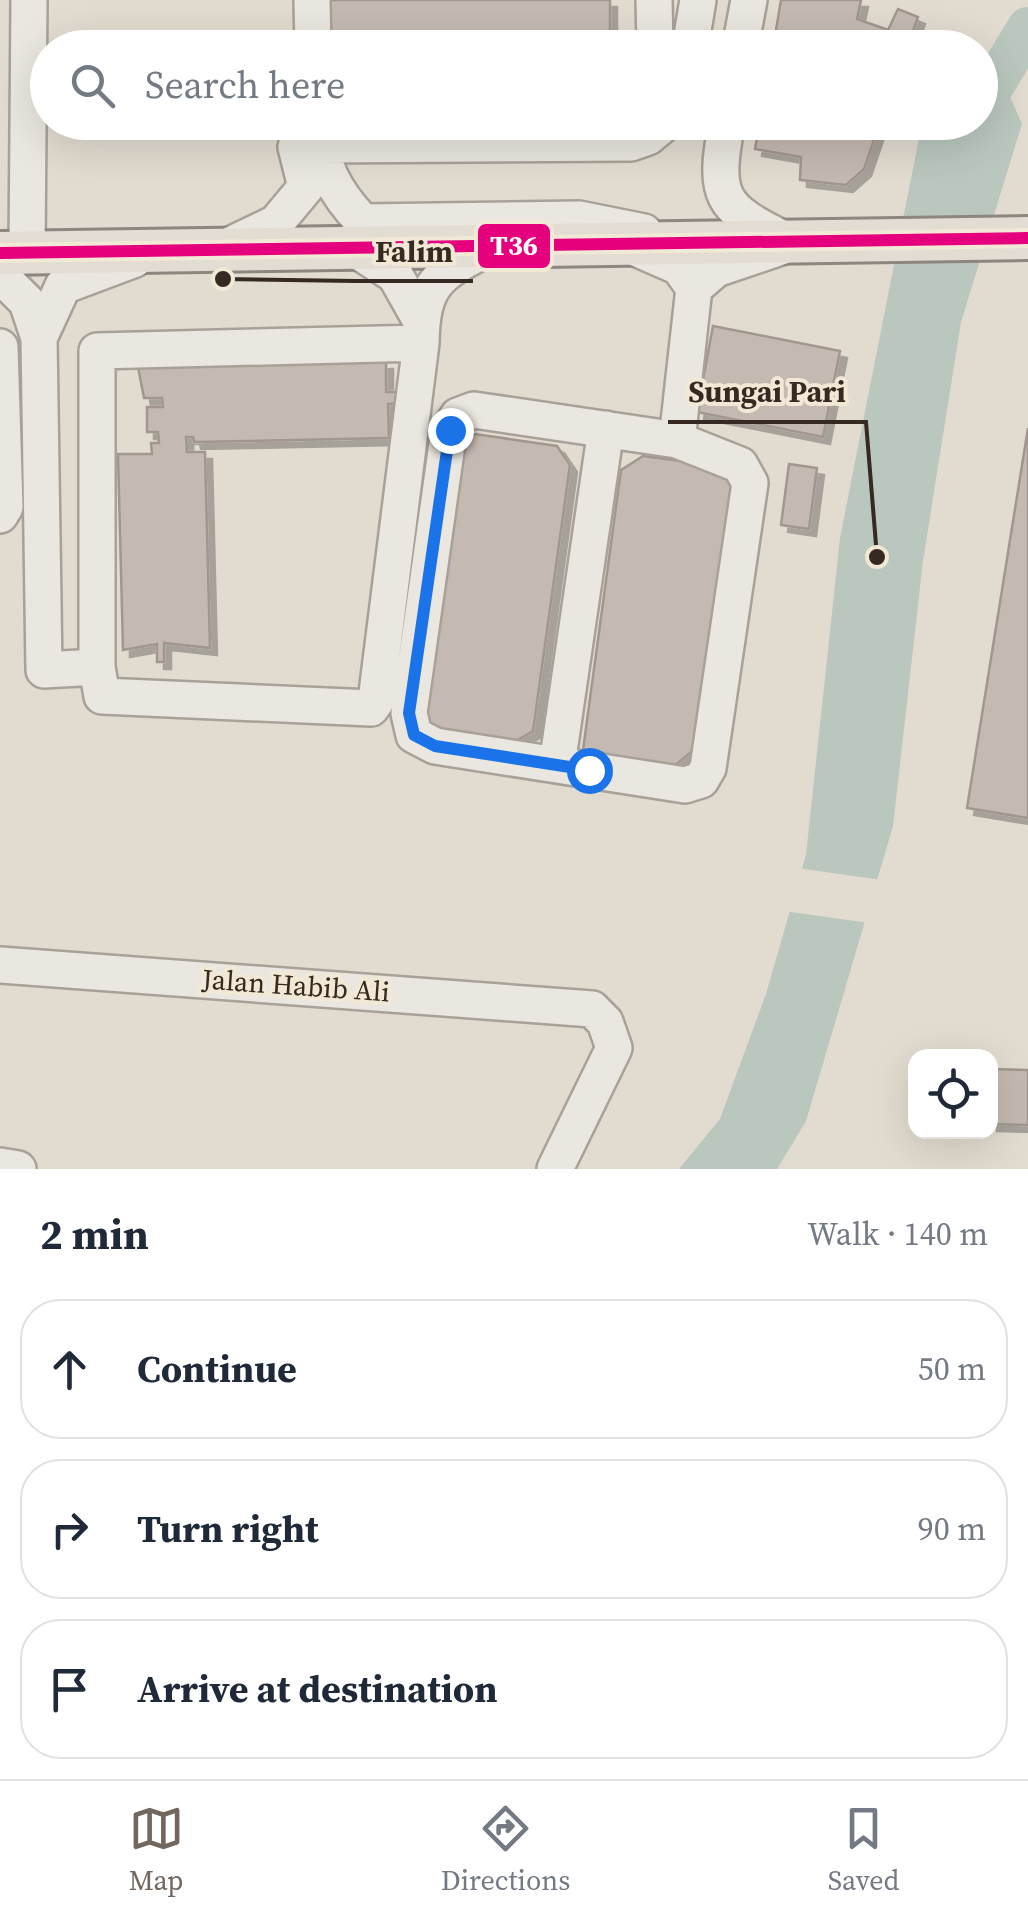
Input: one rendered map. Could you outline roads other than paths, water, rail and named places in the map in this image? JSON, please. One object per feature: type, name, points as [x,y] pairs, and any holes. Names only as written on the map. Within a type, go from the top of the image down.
[{"type":"main road","points":[[9,260],[160,251],[1018,237]]},
{"type":"street","points":[[29,0],[14,38],[14,203],[9,260],[39,338],[44,670],[96,667]]},
{"type":"street","points":[[312,0],[313,30]]},
{"type":"street","points":[[654,0],[655,30]]},
{"type":"street","points":[[693,30],[698,0]]},
{"type":"street","points":[[743,30],[749,0]]},
{"type":"street","points":[[216,250],[260,234],[294,202],[306,187],[310,140]]},
{"type":"street","points":[[311,140],[333,188],[362,222],[579,219],[689,240]]},
{"type":"street","points":[[439,140],[640,140]]},
{"type":"street","points":[[723,140],[719,164],[725,198],[743,219],[791,242]]},
{"type":"street","points":[[677,440],[694,288],[716,269],[791,242]]},
{"type":"street","points":[[624,244],[671,261],[694,288]]},
{"type":"street","points":[[421,332],[97,351],[96,667],[98,688],[110,699],[371,708],[376,701],[421,332],[437,277],[488,248]]},
{"type":"street","points":[[355,249],[395,275],[421,332]]},
{"type":"street","points":[[39,338],[63,286],[160,251]]},
{"type":"street","points":[[0,347],[5,507],[0,515]]},
{"type":"street","points":[[474,410],[606,429],[677,440],[740,466],[750,484],[708,768],[701,780],[685,785],[435,746],[414,735],[409,713],[450,430],[458,416],[474,410]]},
{"type":"street","points":[[557,765],[606,429]]},
{"type":"street","name":"Jalan Habib Ali","points":[[0,965],[592,1009],[605,1022],[614,1048],[555,1169]]},
{"type":"street","points":[[0,1166],[18,1169]]},
{"type":"waterway","points":[[998,77],[1028,28]]},
{"type":"place","name":"Falim","points":[[223,279]]},
{"type":"place","name":"Sungai Pari","points":[[877,557]]}]
